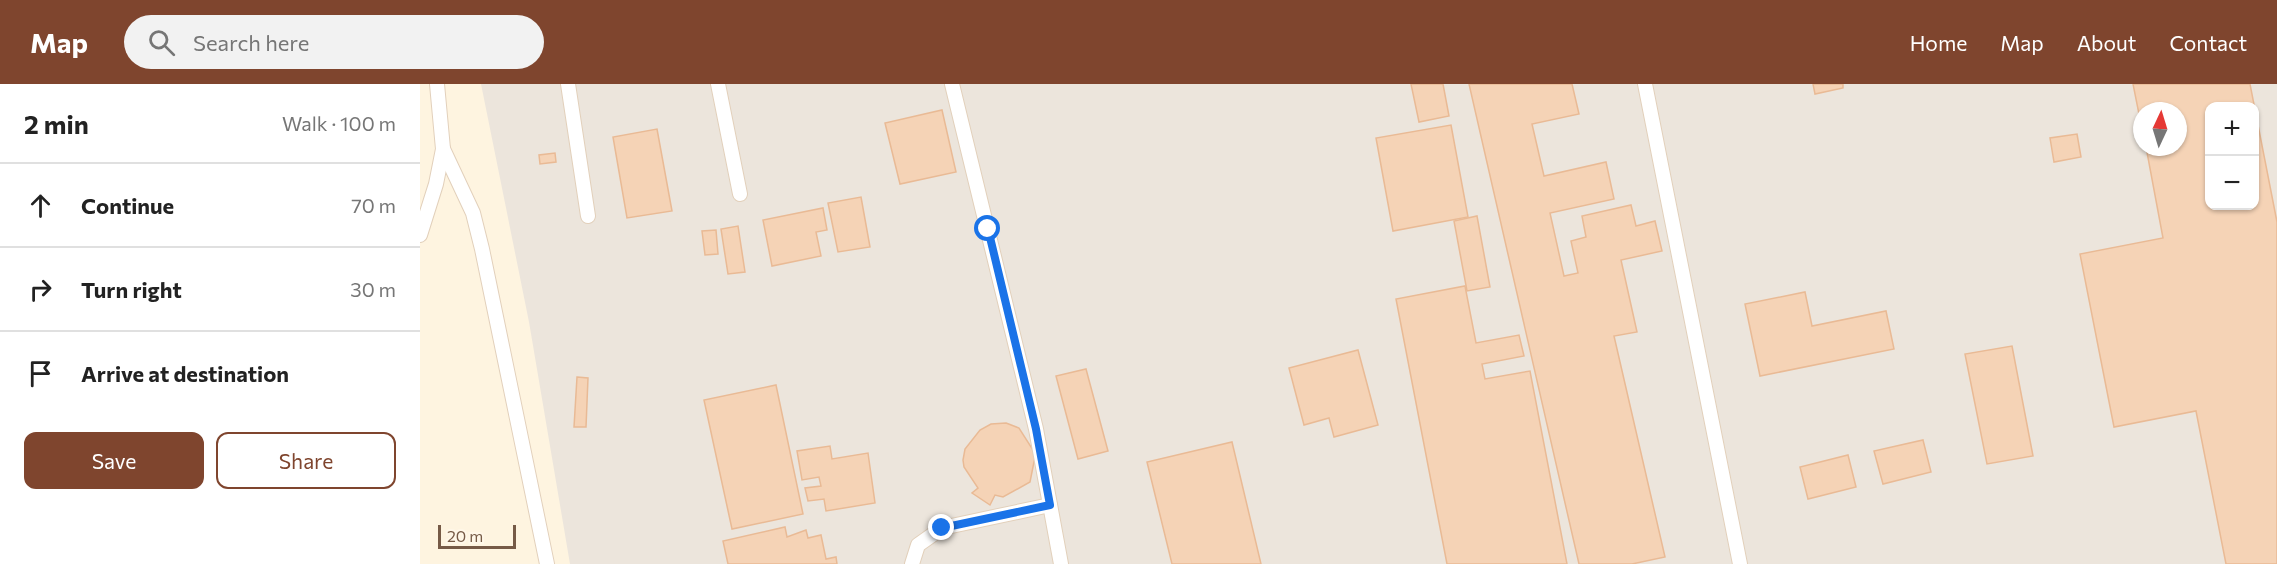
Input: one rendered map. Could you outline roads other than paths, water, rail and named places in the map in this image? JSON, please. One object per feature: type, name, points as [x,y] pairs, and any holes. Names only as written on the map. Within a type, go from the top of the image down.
[{"type":"lane","points":[[420,236],[436,184],[442,149],[437,84]]},
{"type":"lane","points":[[567,84],[588,216]]},
{"type":"lane","points":[[718,84],[740,194]]},
{"type":"lane","points":[[952,84],[1036,429],[1061,564]]},
{"type":"lane","points":[[1645,84],[1740,564]]},
{"type":"lane","points":[[442,149],[473,213],[547,564]]},
{"type":"lane","points":[[912,564],[918,545],[942,528],[1050,505]]}]
